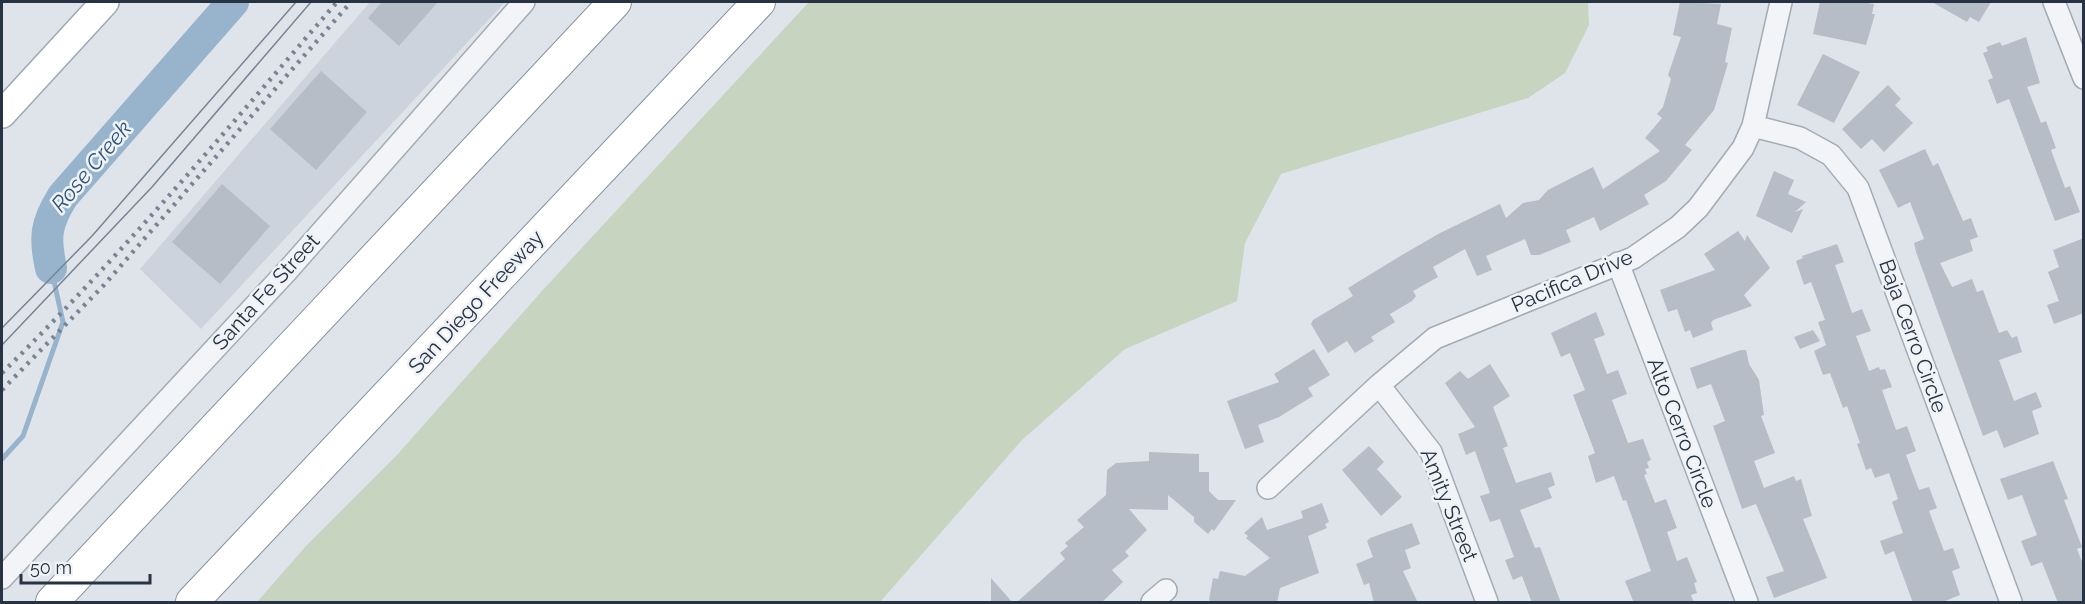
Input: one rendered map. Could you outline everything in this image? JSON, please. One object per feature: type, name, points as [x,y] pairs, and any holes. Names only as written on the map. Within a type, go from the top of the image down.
[{"type":"highway","points":[[52,603],[615,2]]},
{"type":"highway","name":"San Diego Freeway","points":[[192,603],[759,2]]},
{"type":"main road","points":[[2,114],[105,2]]},
{"type":"street","name":"Santa Fe Street","points":[[2,578],[288,270],[524,2]]},
{"type":"street","name":"Pacifica Drive","points":[[1268,488],[1379,385],[1435,338],[1633,258],[1678,227],[1698,208],[1743,148],[1753,126],[1781,2]]},
{"type":"street","points":[[2054,2],[2084,78]]},
{"type":"street","name":"Baja Cerro Circle","points":[[1753,126],[1800,138],[1830,155],[1858,188],[2011,603]]},
{"type":"street","name":"Alto Cerro Circle","points":[[1618,263],[1747,603]]},
{"type":"street","name":"Amity Street","points":[[1379,385],[1431,452],[1487,603]]},
{"type":"shaded area","points":[[370,2],[505,2],[201,329],[140,269]]},
{"type":"green space","points":[[809,2],[1588,2],[1589,25],[1565,73],[1528,98],[1281,174],[1245,243],[1237,301],[1125,349],[1022,440],[880,602],[257,602],[306,546],[397,455],[542,291]]},
{"type":"building","points":[[382,2],[438,2],[399,46],[368,18]]},
{"type":"building","points":[[1680,2],[1721,4],[1717,24],[1732,28],[1725,62],[1728,63],[1714,110],[1685,145],[1692,150],[1666,181],[1644,195],[1649,204],[1600,231],[1594,217],[1566,230],[1571,242],[1539,255],[1531,255],[1525,239],[1486,256],[1492,270],[1477,276],[1465,249],[1433,267],[1438,277],[1413,291],[1416,296],[1412,301],[1390,314],[1395,322],[1371,337],[1374,341],[1355,353],[1347,341],[1328,353],[1311,324],[1313,320],[1353,296],[1348,288],[1402,255],[1440,233],[1500,204],[1506,218],[1523,203],[1539,200],[1548,190],[1593,167],[1603,189],[1660,151],[1645,138],[1662,118],[1657,114],[1663,107],[1671,79],[1668,75],[1681,37],[1673,35]]},
{"type":"building","points":[[1820,2],[1874,4],[1872,14],[1875,14],[1866,45],[1813,34]]},
{"type":"building","points":[[1932,2],[1991,2],[1979,22],[1970,17],[1967,22]]},
{"type":"building","points":[[2026,37],[2040,83],[2027,87],[2041,123],[2046,121],[2056,148],[2051,150],[2065,188],[2070,186],[2080,212],[2055,221],[2009,99],[1997,104],[1988,80],[1993,78],[1983,53],[1988,51],[1986,47],[2000,42],[2002,46]]},
{"type":"building","points":[[1823,54],[1860,72],[1834,123],[1797,105]]},
{"type":"building","points":[[321,71],[367,112],[316,170],[270,129]]},
{"type":"building","points":[[1888,85],[1901,99],[1895,105],[1913,123],[1884,152],[1872,139],[1861,149],[1842,129]]},
{"type":"building","points":[[1925,149],[1933,166],[1938,163],[1963,221],[1971,218],[1978,237],[1970,240],[1973,251],[1940,263],[1952,287],[1972,279],[1977,292],[1983,290],[1999,333],[2007,330],[2012,338],[2017,336],[2022,352],[1999,360],[2014,401],[2036,392],[2042,407],[2032,411],[2039,434],[2004,448],[1997,430],[1983,436],[1916,252],[1914,243],[1924,239],[1910,202],[1898,208],[1879,170]]},
{"type":"building","points":[[1774,171],[1794,180],[1788,194],[1806,202],[1795,212],[1803,209],[1792,233],[1756,216]]},
{"type":"building","points":[[222,184],[270,226],[220,284],[172,242]]},
{"type":"building","points":[[1738,231],[1745,241],[1747,235],[1770,268],[1744,295],[1752,306],[1713,320],[1711,323],[1713,330],[1693,338],[1690,330],[1685,332],[1677,309],[1668,312],[1660,290],[1715,270],[1704,254]]},
{"type":"building","points":[[2084,238],[2084,313],[2054,324],[2047,305],[2059,301],[2048,272],[2059,267],[2053,250]]},
{"type":"building","points":[[1837,244],[1844,262],[1835,265],[1852,313],[1862,309],[1871,331],[1856,336],[1869,371],[1879,367],[1880,370],[1885,369],[1892,387],[1882,390],[1896,430],[1907,426],[1916,451],[1906,455],[1919,490],[1929,487],[1937,508],[1929,511],[1944,551],[1953,548],[1960,568],[1952,571],[1960,595],[1940,603],[1913,603],[1894,551],[1885,555],[1880,541],[1903,533],[1892,502],[1898,499],[1889,473],[1875,478],[1871,468],[1866,470],[1857,444],[1860,443],[1847,406],[1843,408],[1830,373],[1823,375],[1814,351],[1826,345],[1818,322],[1825,320],[1811,282],[1804,285],[1796,261],[1803,258],[1802,256]]},
{"type":"building","points":[[1596,312],[1605,335],[1594,339],[1607,374],[1618,370],[1627,394],[1612,400],[1628,443],[1643,439],[1651,460],[1647,462],[1649,468],[1645,469],[1647,474],[1644,475],[1655,503],[1666,499],[1677,528],[1667,532],[1677,561],[1687,557],[1697,582],[1694,583],[1697,593],[1691,595],[1694,603],[1634,603],[1625,581],[1651,571],[1626,500],[1623,501],[1614,476],[1596,483],[1588,456],[1595,453],[1573,395],[1585,390],[1570,353],[1561,357],[1551,333]]},
{"type":"building","points":[[1813,330],[1820,341],[1800,349],[1794,337]]},
{"type":"building","points":[[1314,349],[1330,375],[1308,388],[1313,396],[1279,417],[1258,425],[1264,442],[1245,449],[1227,401],[1279,382],[1274,374]]},
{"type":"building","points":[[1746,350],[1749,364],[1759,380],[1764,415],[1761,416],[1775,453],[1754,461],[1764,488],[1794,476],[1796,481],[1801,479],[1812,516],[1803,519],[1827,578],[1774,598],[1766,577],[1784,571],[1756,504],[1742,509],[1713,426],[1725,421],[1711,384],[1697,389],[1690,368]]},
{"type":"building","points":[[1490,364],[1510,396],[1493,407],[1508,446],[1503,448],[1516,483],[1551,472],[1555,485],[1548,488],[1552,498],[1520,510],[1535,548],[1540,547],[1561,603],[1532,603],[1522,576],[1513,580],[1505,560],[1514,557],[1500,519],[1490,522],[1480,496],[1490,493],[1475,451],[1466,455],[1458,434],[1475,427],[1445,383],[1460,371],[1468,379]]},
{"type":"building","points":[[1369,446],[1384,462],[1377,469],[1402,497],[1381,516],[1342,470]]},
{"type":"building","points":[[1149,452],[1199,454],[1199,472],[1209,472],[1209,491],[1218,500],[1236,500],[1214,531],[1212,529],[1208,534],[1194,522],[1194,517],[1168,495],[1168,510],[1129,509],[1147,530],[1125,552],[1129,556],[1112,570],[1123,582],[1101,603],[1016,603],[1065,559],[1060,553],[1068,546],[1065,543],[1084,527],[1077,520],[1106,495],[1107,470],[1116,463],[1149,461]]},
{"type":"building","points":[[2053,461],[2068,499],[2064,500],[2082,547],[2077,549],[2084,567],[2084,603],[2058,603],[2042,562],[2031,566],[2021,541],[2037,535],[2022,495],[2008,500],[2000,479]]},
{"type":"building","points":[[1322,503],[1329,522],[1325,524],[1327,528],[1308,536],[1319,573],[1280,588],[1277,603],[1212,603],[1209,600],[1213,578],[1218,579],[1220,571],[1245,576],[1270,558],[1246,538],[1248,536],[1244,533],[1262,517],[1267,530],[1303,518],[1301,511]]},
{"type":"building","points":[[1412,523],[1420,544],[1405,550],[1411,568],[1403,571],[1418,603],[1374,603],[1369,583],[1364,585],[1356,564],[1373,557],[1367,541],[1370,538]]},
{"type":"building","points":[[991,578],[1013,603],[991,603]]},
{"type":"waterway","name":"Rose Creek","points":[[51,268],[48,230],[53,214],[63,196],[233,2]]},
{"type":"waterway","name":"Rose Creek","points":[[2,459],[23,436],[63,322],[51,268]]},
{"type":"tram line","points":[[2,328],[92,236],[296,2]]},
{"type":"tram line","points":[[2,345],[152,187],[311,2]]},
{"type":"railway","points":[[2,373],[132,237],[337,2]]},
{"type":"railway","points":[[2,390],[104,285],[351,2]]}]
